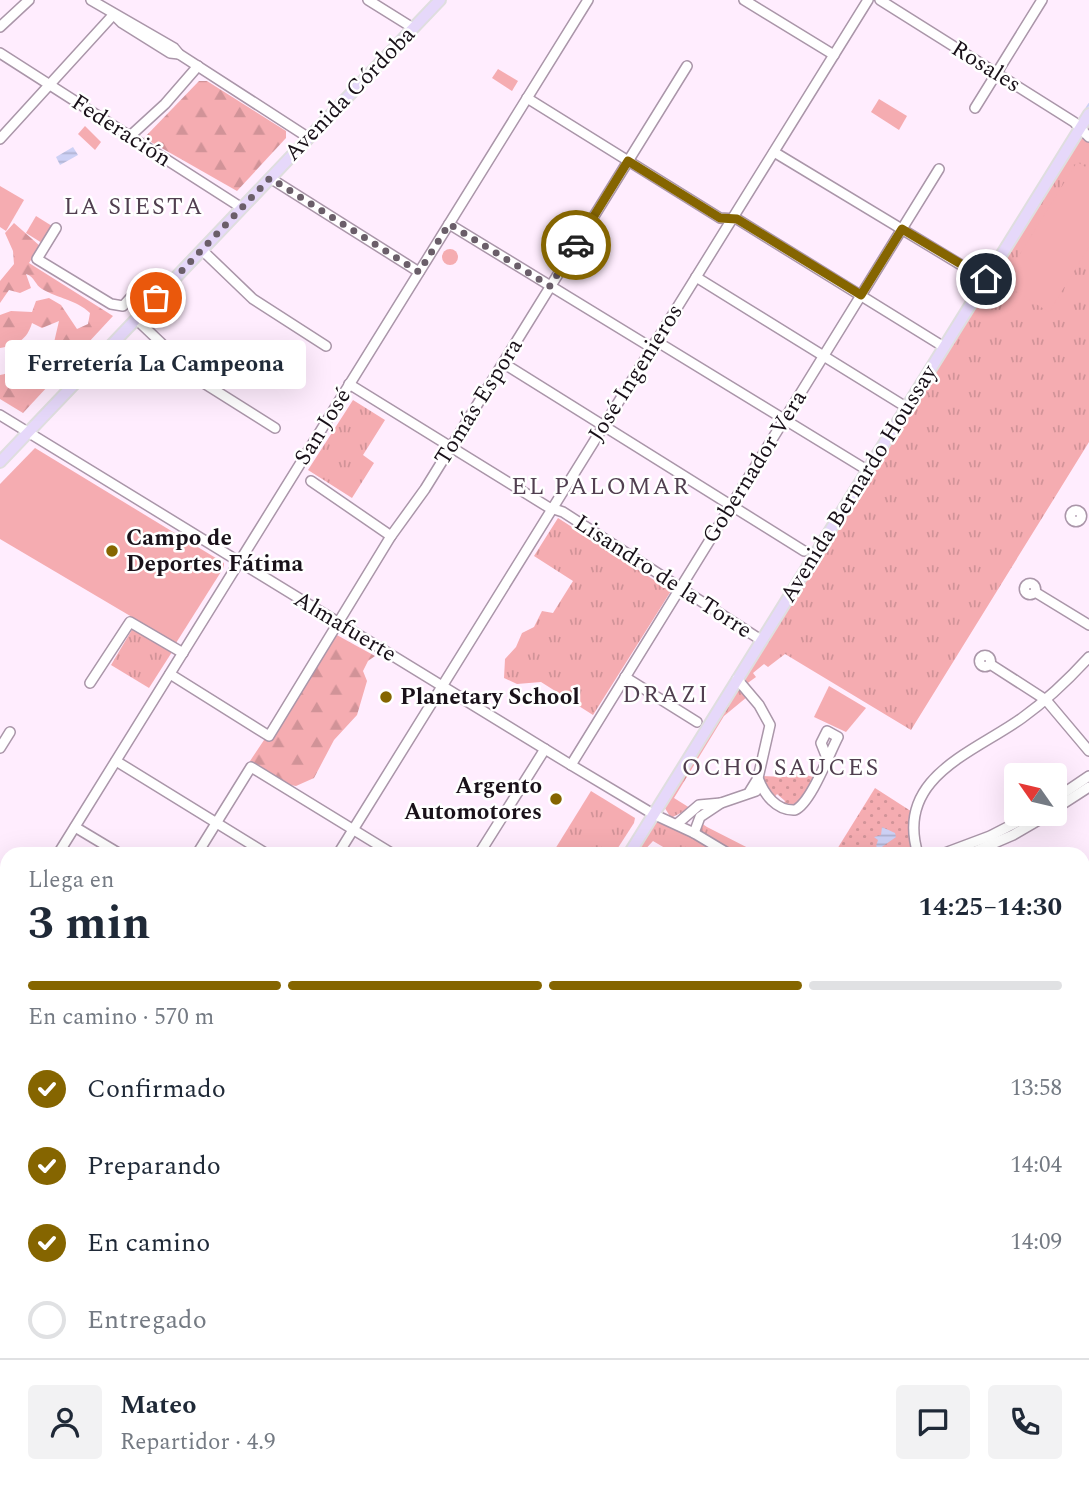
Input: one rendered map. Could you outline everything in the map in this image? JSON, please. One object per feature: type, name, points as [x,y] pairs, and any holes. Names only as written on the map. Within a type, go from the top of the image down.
[{"type":"main road","name":"Avenida Córdoba","points":[[0,462],[440,0]]},
{"type":"main road","name":"Avenida Bernardo Houssay","points":[[633,847],[1089,114]]},
{"type":"street","points":[[0,27],[29,0]]},
{"type":"street","points":[[91,0],[114,14],[131,29],[170,53],[179,54],[309,138]]},
{"type":"street","points":[[368,0],[413,28]]},
{"type":"street","name":"San José","points":[[62,847],[588,0]]},
{"type":"street","points":[[744,0],[834,55]]},
{"type":"street","name":"José Ingenieros","points":[[342,847],[868,0]]},
{"type":"street","name":"Rosales","points":[[880,0],[1080,128],[1089,137]]},
{"type":"street","points":[[975,108],[1042,0]]},
{"type":"street","points":[[0,139],[114,14]]},
{"type":"street","name":"Federación","points":[[0,53],[242,208]]},
{"type":"street","points":[[129,138],[165,104],[198,66]]},
{"type":"street","name":"Tomás Espora","points":[[170,674],[269,736],[391,536],[451,447],[687,66]]},
{"type":"street","points":[[527,98],[720,218],[737,219],[944,346]]},
{"type":"street","points":[[774,152],[986,279]]},
{"type":"street","name":"Gobernador Vera","points":[[571,765],[939,169]]},
{"type":"street","points":[[270,178],[419,272]]},
{"type":"street","points":[[449,224],[550,286],[867,470]]},
{"type":"street","points":[[56,228],[37,258],[117,307],[123,306],[151,275]]},
{"type":"street","points":[[202,250],[253,299],[326,346]]},
{"type":"street","points":[[696,277],[906,407]]},
{"type":"street","points":[[143,284],[156,298]]},
{"type":"street","points":[[136,319],[202,382],[275,428]]},
{"type":"street","points":[[503,363],[804,551]]},
{"type":"street","name":"Lisandro de la Torre","points":[[349,384],[682,587],[761,640]]},
{"type":"street","name":"Almafuerte","points":[[0,415],[571,765],[653,814],[717,847]]},
{"type":"street","points":[[310,481],[391,536]]},
{"type":"street","points":[[1035,592],[1089,625]]},
{"type":"street","points":[[90,683],[130,622],[183,653]]},
{"type":"street","points":[[918,847],[917,815],[933,778],[949,762],[1003,731],[1046,700],[1089,657]]},
{"type":"street","points":[[990,664],[1046,700],[1089,751]]},
{"type":"street","points":[[625,677],[697,722]]},
{"type":"street","points":[[737,679],[759,705],[770,725],[758,778],[750,791]]},
{"type":"street","points":[[0,748],[10,732]]},
{"type":"street","points":[[483,847],[545,749]]},
{"type":"street","points":[[694,833],[694,818],[699,805],[721,803],[750,791],[764,793],[788,810],[801,807],[827,758]]},
{"type":"street","points":[[116,761],[255,847]]},
{"type":"street","points":[[201,847],[251,767],[381,847]]},
{"type":"street","points":[[1068,790],[1089,776]]},
{"type":"street","points":[[758,778],[764,793]]},
{"type":"street","points":[[1068,801],[1089,787]]},
{"type":"street","points":[[677,824],[694,818]]},
{"type":"street","points":[[963,847],[1011,831],[1017,826]]},
{"type":"street","points":[[982,847],[1022,826]]},
{"type":"street","points":[[75,827],[108,847]]},
{"type":"green space","points":[[498,69],[518,81],[512,91],[492,78]]},
{"type":"green space","points":[[199,81],[207,81],[286,131],[286,138],[237,191],[144,138]]},
{"type":"green space","points":[[879,99],[907,116],[899,130],[871,112]]},
{"type":"green space","points":[[1089,114],[1089,442],[911,730],[785,654],[768,667],[764,664],[753,673],[756,677],[745,685],[741,679]]},
{"type":"green space","points":[[85,126],[101,142],[95,150],[78,134]]},
{"type":"green space","points":[[1077,162],[1089,169],[1089,247],[1049,312],[1002,283]]},
{"type":"green space","points":[[0,186],[24,200],[6,231],[0,227]]},
{"type":"green space","points":[[36,216],[52,226],[42,243],[26,233]]},
{"type":"green space","points":[[14,223],[40,246],[29,263],[113,316],[23,413],[0,399],[0,375],[52,351],[59,321],[42,328],[32,323],[20,341],[0,348],[0,315],[11,311],[32,312],[36,301],[49,298],[61,305],[77,329],[88,324],[90,313],[79,305],[42,289],[26,274],[31,288],[20,293],[9,290],[0,303],[0,281],[14,264],[13,251],[5,233]]},
{"type":"green space","points":[[450,249],[458,257],[450,265],[442,257]]},
{"type":"green space","points":[[233,360],[257,375],[249,387],[226,372]]},
{"type":"green space","points":[[353,400],[385,420],[363,455],[374,463],[352,498],[308,470]]},
{"type":"green space","name":"Campo de Deportes Fátima","points":[[35,448],[224,563],[176,643],[0,539],[0,484]]},
{"type":"green space","points":[[558,518],[671,591],[593,715],[541,682],[517,684],[504,678],[505,659],[516,647],[522,633],[534,627],[542,611],[553,613],[573,581],[534,556]]},
{"type":"green space","points":[[133,628],[172,652],[149,688],[111,665]]},
{"type":"green space","points":[[335,634],[375,656],[368,661],[363,671],[367,681],[357,715],[334,740],[314,778],[296,786],[290,785],[250,761]]},
{"type":"green space","points":[[737,685],[747,697],[724,716],[674,798],[690,808],[671,818],[663,805]]},
{"type":"green space","points":[[829,686],[866,708],[846,732],[814,717]]},
{"type":"green space","points":[[799,773],[813,777],[799,801],[789,805],[783,805],[785,801],[777,794],[774,798],[762,776],[785,777]]},
{"type":"green space","points":[[875,788],[917,815],[918,847],[838,847]]},
{"type":"green space","points":[[591,791],[635,818],[619,847],[556,847]]},
{"type":"green space","points":[[653,814],[716,847],[663,847],[653,841],[647,847],[633,847]]},
{"type":"green space","points":[[701,823],[746,847],[724,847],[698,831]]},
{"type":"water","points":[[73,147],[78,155],[60,165],[56,157]]},
{"type":"water","points":[[882,827],[895,833],[896,837],[882,847],[877,847],[878,840],[874,837],[881,835]]},
{"type":"waterway","points":[[1084,112],[1089,104]]},
{"type":"way so far","points":[[156,298],[270,178],[419,272],[449,224],[550,286],[576,245]]},
{"type":"place","name":"Ferretería La Campeona","points":[[156,298]]},
{"type":"place","name":"Campo de Deportes Fátima","points":[[112,551]]},
{"type":"place","name":"Planetary School","points":[[386,697]]},
{"type":"place","name":"Argento Automotores","points":[[556,799]]},
{"type":"district","name":"LA SIESTA","points":[[134,207]]},
{"type":"district","name":"EL PALOMAR","points":[[601,487]]},
{"type":"district","name":"DRAZI","points":[[666,695]]},
{"type":"district","name":"OCHO SAUCES","points":[[781,768]]},
{"type":"route","points":[[576,245],[628,161],[720,218],[737,219],[861,295],[902,229],[986,279]]}]
